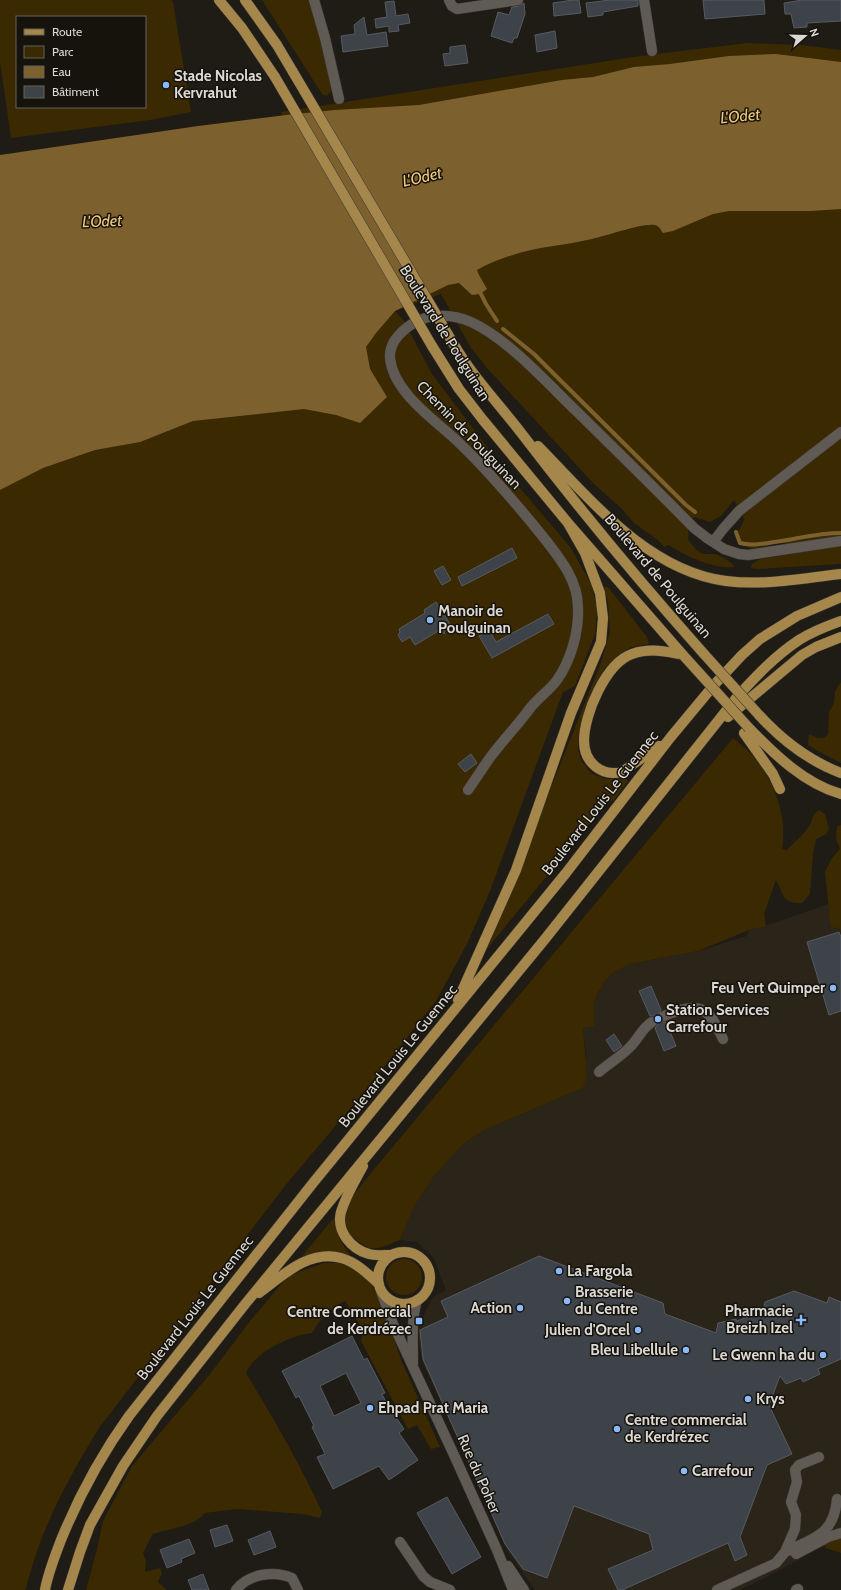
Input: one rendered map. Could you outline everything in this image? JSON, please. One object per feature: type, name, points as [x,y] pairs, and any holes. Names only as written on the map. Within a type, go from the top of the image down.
[{"type":"main road","name":"Boulevard de Poulguinan","points":[[219,0],[242,28],[275,77],[432,346],[466,400],[568,523],[721,698],[747,731]]},
{"type":"main road","name":"Boulevard de Poulguinan","points":[[245,0],[270,34],[453,343],[477,380],[508,416],[555,476],[670,616],[759,715],[797,750],[821,764],[841,773]]},
{"type":"main road","points":[[508,416],[610,519],[640,544],[678,566],[705,577],[738,582],[777,582],[841,574]]},
{"type":"main road","points":[[453,1011],[516,870],[571,713],[601,642],[603,618],[600,593],[585,553],[568,523]]},
{"type":"main road","name":"Boulevard Louis Le Guennec","points":[[44,1590],[56,1552],[74,1510],[94,1470],[129,1416],[231,1286],[566,873],[670,738],[714,685],[742,655],[760,639],[796,616],[841,598]]},
{"type":"main road","points":[[68,1590],[90,1525],[123,1466],[157,1416],[246,1303],[550,932],[703,738],[752,681],[778,656],[800,639],[841,621]]},
{"type":"main road","points":[[703,738],[802,655],[816,647],[841,637]]},
{"type":"main road","points":[[670,738],[631,767],[616,774],[598,769],[590,761],[584,749],[584,740],[589,715],[610,669],[620,659],[632,654],[651,650],[683,655]]},
{"type":"main road","points":[[747,731],[780,789]]},
{"type":"main road","points":[[747,731],[795,770],[814,783],[841,794]]},
{"type":"main road","points":[[246,1303],[293,1268],[307,1261],[325,1256],[341,1258],[350,1262],[380,1288],[390,1299],[400,1304],[412,1303],[423,1296],[430,1284],[429,1268],[420,1256],[405,1251],[391,1255],[373,1255],[352,1245],[345,1237],[341,1221],[341,1213],[346,1198],[374,1146]]},
{"type":"main road","points":[[380,1288],[379,1271],[381,1265],[391,1255]]},
{"type":"street","points":[[314,0],[325,38],[339,99]]},
{"type":"street","points":[[449,0],[452,6],[457,9],[518,0]]},
{"type":"street","points":[[644,0],[652,50]]},
{"type":"street","name":"Chemin de Poulguinan","points":[[468,790],[490,758],[537,700],[560,676],[566,665],[575,637],[578,609],[577,596],[568,571],[526,516],[482,466],[419,407],[395,376],[390,358],[391,349],[399,334],[413,323],[440,316],[458,318],[479,327],[517,354],[694,528],[713,542],[731,552],[748,556],[841,541]]},
{"type":"street","points":[[713,542],[740,510],[841,432]]},
{"type":"street","points":[[664,1016],[688,1007],[699,1009],[705,1012],[714,1022],[723,1039]]},
{"type":"street","points":[[599,1072],[627,1050],[643,1029],[652,1022]]},
{"type":"street","name":"Rue du Poher","points":[[380,1288],[393,1324],[497,1550],[513,1590]]},
{"type":"street","name":"Rue du Poher","points":[[414,1367],[412,1325],[417,1300]]},
{"type":"street","points":[[776,1563],[785,1552],[793,1537],[796,1521],[795,1511],[791,1502],[797,1482],[795,1470],[799,1465],[819,1457]]},
{"type":"street","points":[[785,1552],[826,1530],[833,1519],[836,1499]]},
{"type":"street","points":[[717,1590],[811,1547],[828,1537],[841,1533]]},
{"type":"street","points":[[400,1542],[423,1576],[430,1582],[450,1590]]},
{"type":"street","name":"Rue du Poher","points":[[497,1550],[524,1590]]},
{"type":"street","points":[[236,1590],[240,1585],[250,1579],[276,1574],[292,1578],[298,1590]]},
{"type":"shaded area","name":"Centre commercial de Kerdrézec","points":[[841,861],[841,1541],[828,1544],[765,1578],[739,1590],[535,1590],[507,1550],[422,1361],[418,1334],[421,1320],[433,1297],[446,1290],[433,1257],[417,1242],[400,1240],[414,1207],[432,1179],[461,1146],[484,1130],[583,1088],[586,1055],[583,1028],[594,1026],[594,1003],[605,981],[614,972],[630,964],[698,951],[747,936],[749,930],[840,900]]},
{"type":"green space","name":"Stade Nicolas Kervrahut","points":[[0,0],[171,0],[173,2],[191,112],[150,120],[11,138],[0,62]]},
{"type":"green space","points":[[262,0],[309,0],[323,45],[328,68],[331,91],[327,96],[322,94]]},
{"type":"green space","points":[[747,43],[802,45],[841,50],[841,87],[303,159],[281,112],[640,56]]},
{"type":"green space","points":[[841,153],[841,564],[757,569],[751,568],[752,564],[760,559],[791,554],[784,542],[752,549],[742,544],[738,531],[744,519],[742,512],[734,500],[721,516],[710,522],[694,517],[688,531],[688,539],[694,547],[703,554],[713,554],[719,556],[735,567],[710,564],[691,558],[669,545],[664,547],[659,541],[634,523],[621,508],[594,484],[487,368],[471,348],[441,294],[395,311],[404,321],[432,374],[503,468],[571,548],[592,586],[597,610],[595,634],[575,686],[563,692],[490,891],[467,944],[436,1001],[360,1097],[288,1182],[99,1428],[72,1473],[56,1505],[36,1554],[25,1590],[0,1590],[0,262]]},
{"type":"green space","points":[[604,587],[608,587],[647,637],[649,644],[631,647],[617,656],[605,668],[585,713],[579,732],[578,749],[581,760],[591,773],[605,779],[616,779],[625,775],[628,781],[615,799],[606,804],[486,950],[602,660],[610,632],[608,603]]},
{"type":"green space","points":[[841,682],[841,763],[808,745],[809,734],[818,738],[824,738],[828,734],[829,712],[834,703],[835,691]]},
{"type":"green space","points":[[733,738],[747,749],[754,757],[768,777],[773,788],[778,800],[783,824],[782,849],[787,850],[802,835],[809,826],[816,812],[819,810],[825,814],[829,829],[826,834],[816,839],[813,853],[810,894],[802,903],[791,902],[784,897],[776,880],[764,914],[766,926],[749,930],[698,951],[630,964],[614,972],[605,981],[594,1003],[594,1026],[583,1028],[587,1075],[583,1088],[484,1130],[461,1146],[432,1179],[414,1207],[400,1240],[382,1247],[368,1248],[357,1240],[352,1236],[347,1228],[346,1217],[351,1200],[357,1190]]},
{"type":"green space","points":[[841,825],[841,931],[839,927],[832,929],[825,872],[832,858],[840,849],[836,839],[837,826]]},
{"type":"green space","points":[[334,1219],[340,1239],[351,1256],[339,1253],[327,1253],[302,1256],[332,1220]]},
{"type":"green space","points":[[404,1259],[414,1262],[419,1267],[422,1277],[419,1287],[414,1292],[404,1295],[394,1292],[389,1287],[386,1277],[389,1267],[394,1262]]},
{"type":"green space","points":[[324,1263],[339,1263],[350,1266],[370,1282],[380,1300],[402,1362],[440,1447],[431,1449],[417,1425],[408,1429],[361,1341],[364,1332],[345,1301],[326,1314],[312,1333],[294,1337],[274,1346],[257,1358],[246,1373],[305,1476],[322,1512],[320,1518],[302,1514],[237,1509],[205,1513],[200,1518],[188,1524],[153,1534],[143,1553],[146,1561],[145,1572],[160,1568],[162,1573],[158,1582],[166,1590],[86,1590],[103,1521],[132,1466],[210,1374],[250,1321],[288,1276]]},
{"type":"green space","points":[[841,1531],[841,1553],[826,1548],[824,1544]]},
{"type":"water","name":"L'Odet","points":[[776,54],[841,62],[841,209],[811,211],[729,211],[713,214],[673,231],[663,233],[659,227],[655,225],[641,226],[592,239],[533,250],[504,258],[477,270],[487,289],[480,294],[472,295],[459,283],[448,285],[395,311],[366,347],[370,369],[387,397],[360,423],[336,415],[304,409],[193,421],[140,442],[95,450],[43,468],[0,490],[0,155],[198,126],[286,115],[335,110],[419,105],[562,80],[593,77],[634,67],[729,56]]},
{"type":"building","points":[[579,0],[581,13],[554,16],[553,3]]},
{"type":"building","points":[[610,0],[638,0],[638,6],[603,12],[603,15],[588,17],[586,3]]},
{"type":"building","points":[[703,0],[764,0],[765,14],[705,19]]},
{"type":"building","points":[[802,0],[841,0],[841,21],[807,23],[807,27],[794,28],[791,14],[785,14],[784,3]]},
{"type":"building","points":[[394,1],[396,16],[408,14],[410,23],[398,25],[399,31],[389,32],[389,26],[376,28],[375,19],[387,17],[385,2]]},
{"type":"building","points":[[524,3],[525,14],[517,38],[514,38],[512,43],[491,36],[498,12],[509,15],[512,7],[519,6]]},
{"type":"building","points":[[364,17],[367,35],[386,32],[388,46],[343,52],[341,36],[355,34],[354,25]]},
{"type":"building","points":[[555,31],[557,48],[537,52],[535,35]]},
{"type":"building","points":[[465,45],[468,63],[445,66],[443,54],[450,53],[450,47]]},
{"type":"building","points":[[512,548],[517,558],[462,586],[458,577]]},
{"type":"building","points":[[443,566],[451,580],[442,585],[434,571]]},
{"type":"building","name":"Manoir de Poulguinan","points":[[436,602],[450,624],[446,626],[444,634],[440,630],[415,645],[410,637],[402,642],[398,635],[400,632],[399,629],[425,613],[424,610]]},
{"type":"building","points":[[548,614],[554,624],[492,658],[479,636],[489,630],[496,642]]},
{"type":"building","points":[[471,754],[477,763],[465,772],[458,764]]},
{"type":"building","points":[[839,932],[841,937],[841,1011],[829,1015],[807,942]]},
{"type":"building","points":[[651,986],[661,1010],[658,1015],[658,1019],[654,1016],[650,1016],[639,991]]},
{"type":"building","points":[[658,1019],[666,1022],[676,1046],[664,1051],[655,1028],[658,1024]]},
{"type":"building","points":[[614,1034],[622,1046],[614,1052],[606,1040]]},
{"type":"building","name":"Centre commercial de Kerdrézec","points":[[539,1256],[663,1303],[665,1314],[716,1333],[718,1323],[736,1319],[737,1321],[763,1311],[765,1302],[794,1291],[827,1303],[829,1297],[841,1302],[841,1359],[818,1369],[820,1374],[803,1382],[801,1378],[786,1384],[780,1376],[769,1405],[792,1454],[767,1465],[740,1537],[747,1555],[735,1561],[728,1543],[622,1590],[618,1590],[608,1569],[653,1550],[649,1534],[574,1506],[547,1578],[523,1569],[505,1544],[423,1359],[420,1330],[448,1317],[441,1301]]},
{"type":"building","name":"Ehpad Prat Maria","points":[[352,1336],[364,1360],[367,1358],[385,1393],[382,1394],[388,1406],[404,1429],[399,1433],[418,1460],[389,1480],[379,1466],[333,1489],[317,1457],[325,1454],[312,1427],[314,1426],[299,1396],[296,1398],[282,1371]],"holes":[[[346,1373],[361,1403],[334,1416],[320,1386]]]},
{"type":"building","points":[[447,1497],[481,1557],[452,1574],[417,1513]]},
{"type":"building","points":[[227,1525],[233,1541],[215,1547],[210,1530]]},
{"type":"building","points":[[270,1531],[276,1547],[254,1555],[248,1540]]},
{"type":"building","points":[[189,1539],[195,1553],[181,1559],[182,1562],[167,1568],[160,1550]]},
{"type":"building","points":[[203,1574],[209,1590],[192,1590],[188,1580]]},
{"type":"waterway","points":[[478,288],[497,321]]},
{"type":"waterway","points":[[503,329],[534,354],[686,505],[695,512]]},
{"type":"waterway","points":[[736,532],[740,543],[752,545],[815,535],[841,533]]},
{"type":"place","name":"Stade Nicolas Kervrahut","points":[[166,85]]},
{"type":"place","name":"Manoir de Poulguinan","points":[[430,620]]},
{"type":"place","name":"Feu Vert Quimper","points":[[833,988]]},
{"type":"place","name":"Station Services Carrefour","points":[[658,1019]]},
{"type":"place","name":"La Fargola","points":[[559,1271]]},
{"type":"place","name":"Brasserie du Centre","points":[[567,1301]]},
{"type":"place","name":"Action","points":[[520,1308]]},
{"type":"place","name":"Pharmacie Breizh Izel","points":[[801,1320]]},
{"type":"place","name":"Centre Commercial de Kerdrézec","points":[[419,1321]]},
{"type":"place","name":"Julien d'Orcel","points":[[638,1330]]},
{"type":"place","name":"Bleu Libellule","points":[[686,1350]]},
{"type":"place","name":"Le Gwenn ha du","points":[[823,1355]]},
{"type":"place","name":"Krys","points":[[748,1399]]},
{"type":"place","name":"Ehpad Prat Maria","points":[[370,1408]]},
{"type":"place","name":"Centre commercial de Kerdrézec","points":[[617,1429]]},
{"type":"place","name":"Carrefour","points":[[684,1471]]}]
